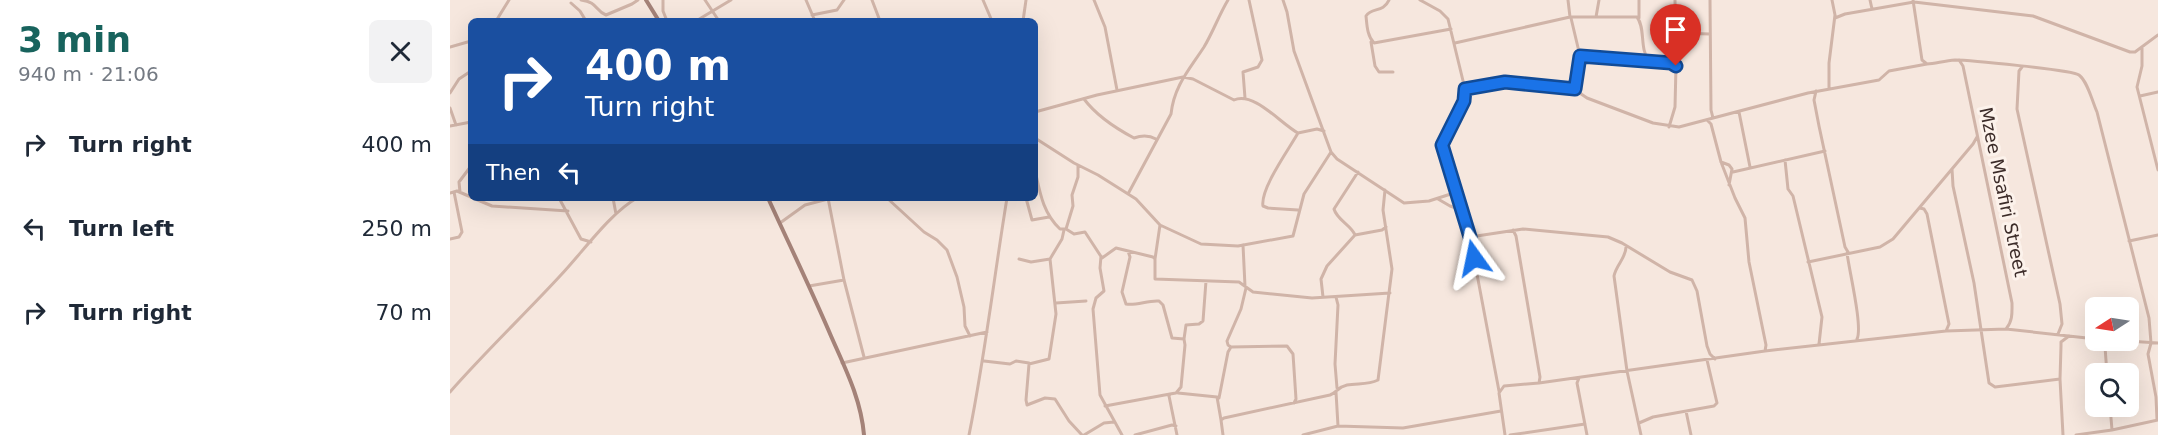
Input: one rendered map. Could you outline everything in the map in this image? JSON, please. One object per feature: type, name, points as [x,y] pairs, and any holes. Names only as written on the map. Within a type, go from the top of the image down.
[{"type":"main road","points":[[646,0],[657,18]]},
{"type":"main road","points":[[769,201],[843,363],[860,407],[864,435]]},
{"type":"street","points":[[498,18],[509,0]]},
{"type":"street","points":[[581,0],[593,3],[602,14],[606,15],[638,0]]},
{"type":"street","points":[[663,0],[666,18]]},
{"type":"street","points":[[705,0],[717,18]]},
{"type":"street","points":[[701,18],[731,0]]},
{"type":"street","points":[[806,0],[814,18]]},
{"type":"street","points":[[812,15],[837,10],[844,0]]},
{"type":"street","points":[[872,0],[879,18]]},
{"type":"street","points":[[983,0],[991,18]]},
{"type":"street","points":[[1023,18],[1026,0]]},
{"type":"street","points":[[1094,0],[1105,27],[1117,90]]},
{"type":"street","points":[[1128,194],[1171,114],[1172,100],[1183,77],[1203,48],[1228,0]]},
{"type":"street","points":[[1245,98],[1243,72],[1258,67],[1262,60],[1249,0]]},
{"type":"street","points":[[1283,0],[1293,51],[1331,152],[1336,159],[1404,202],[1437,198],[1457,192]]},
{"type":"street","points":[[1389,0],[1383,8],[1367,13],[1366,25],[1375,66],[1379,72],[1393,72]]},
{"type":"street","points":[[1420,0],[1449,19],[1465,89],[1464,101],[1442,145],[1470,237],[1505,435]]},
{"type":"street","points":[[1568,0],[1580,56],[1575,89]]},
{"type":"street","points":[[1596,17],[1599,0]]},
{"type":"street","points":[[1639,0],[1644,53],[1649,61]]},
{"type":"street","points":[[1669,127],[1675,107],[1675,0]]},
{"type":"street","points":[[1710,0],[1713,118]]},
{"type":"street","points":[[1828,88],[1834,18],[1832,0]]},
{"type":"street","points":[[1870,0],[1872,9]]},
{"type":"street","points":[[1834,18],[1913,1],[2034,16],[2130,52],[2135,52],[2158,35]]},
{"type":"street","points":[[1913,1],[1922,60],[1927,64]]},
{"type":"street","points":[[571,3],[584,18]]},
{"type":"street","points":[[1454,44],[1570,17],[1633,16],[1639,18]]},
{"type":"street","points":[[1371,40],[1379,44],[1451,29]]},
{"type":"street","points":[[1676,33],[1711,34]]},
{"type":"street","points":[[450,47],[468,42]]},
{"type":"street","points":[[2142,47],[2142,66],[2137,81],[2158,170]]},
{"type":"street","points":[[1580,56],[1671,63],[1676,66]]},
{"type":"street","points":[[1671,63],[1676,58]]},
{"type":"street","points":[[1465,89],[1505,82],[1575,89],[1587,98],[1653,123],[1679,127],[1828,88],[1879,80],[1889,71],[1927,64],[1959,60],[2071,71],[2080,76],[2097,112],[2150,318],[2151,343],[2148,354],[2158,420],[2076,435]]},
{"type":"street","name":"Mzee Msafiri Street","points":[[1959,60],[1963,66],[2012,303],[2012,316],[2006,329]]},
{"type":"street","points":[[2014,66],[2019,71]]},
{"type":"street","points":[[2022,66],[2019,71],[2017,109],[2060,304],[2062,324],[2057,334]]},
{"type":"street","points":[[450,93],[459,79],[468,73]]},
{"type":"street","points":[[1038,111],[1117,90],[1183,77],[1193,79],[1234,100],[1245,98],[1270,111],[1298,133]]},
{"type":"street","points":[[1237,98],[1244,86]]},
{"type":"street","points":[[1816,91],[1814,100],[1845,247],[1849,253],[1859,322],[1860,334],[1857,339]]},
{"type":"street","points":[[2140,96],[2158,92]]},
{"type":"street","points":[[1808,93],[1814,100]]},
{"type":"street","points":[[1084,99],[1089,106],[1122,132],[1134,138],[1151,136],[1156,139]]},
{"type":"street","points":[[450,108],[456,125]]},
{"type":"street","points":[[1739,112],[1750,167]]},
{"type":"street","points":[[1707,120],[1711,124],[1720,162],[1745,218],[1750,265],[1765,349]]},
{"type":"street","points":[[450,126],[468,123]]},
{"type":"street","points":[[1298,210],[1263,206],[1265,190],[1298,133],[1317,129],[1323,131]]},
{"type":"street","points":[[1808,262],[1872,249],[1887,243],[1920,208],[1978,135]]},
{"type":"street","points":[[1038,140],[1136,199],[1160,225],[1207,245],[1243,245],[1290,238],[1296,230],[1298,210],[1304,194],[1331,152]]},
{"type":"street","points":[[1733,172],[1825,151]]},
{"type":"street","points":[[1785,160],[1788,189],[1793,196],[1822,317],[1822,343]]},
{"type":"street","points":[[1720,162],[1729,165],[1733,172],[1730,185]]},
{"type":"street","points":[[984,361],[1010,364],[1016,361],[1030,363],[1049,359],[1056,314],[1050,258],[1062,239],[1073,206],[1072,195],[1078,177],[1078,165]]},
{"type":"street","points":[[1952,169],[1952,181],[1974,283],[1989,383],[1993,387],[2060,379]]},
{"type":"street","points":[[460,192],[460,179],[468,170]]},
{"type":"street","points":[[1355,235],[1351,228],[1336,215],[1334,209],[1358,172]]},
{"type":"street","points":[[1946,177],[1952,181]]},
{"type":"street","points":[[1038,185],[1049,217],[1060,229],[1074,234],[1083,231],[1088,233],[1101,256],[1100,268],[1104,291],[1094,302],[1093,317],[1100,395],[1122,435]]},
{"type":"street","points":[[1221,420],[1295,401],[1301,402],[1330,395],[1336,390],[1378,380],[1390,294],[1392,261],[1383,210],[1386,190]]},
{"type":"street","points":[[450,239],[459,237],[462,232],[452,193],[460,192],[468,195]]},
{"type":"street","points":[[1437,198],[1462,210]]},
{"type":"street","points":[[481,201],[492,206],[568,211]]},
{"type":"street","points":[[560,201],[563,208],[568,211],[581,239],[591,242]]},
{"type":"street","points":[[614,201],[616,214]]},
{"type":"street","points":[[450,392],[616,214],[633,201]]},
{"type":"street","points":[[780,223],[805,205],[821,201]]},
{"type":"street","points":[[829,201],[844,280],[864,357]]},
{"type":"street","points":[[889,201],[947,250],[957,277],[964,307],[965,326],[970,336]]},
{"type":"street","points":[[969,435],[984,361],[1007,201]]},
{"type":"street","points":[[1027,201],[1032,219],[1049,217]]},
{"type":"street","points":[[1920,208],[1924,209],[1927,214],[1949,324],[1955,330]]},
{"type":"street","points":[[1160,225],[1155,259],[1155,279],[1239,282],[1253,292],[1269,295],[1316,298],[1390,294]]},
{"type":"street","points":[[1323,297],[1323,272],[1355,235],[1382,230],[1386,226]]},
{"type":"street","points":[[1470,237],[1513,230],[1541,230],[1608,237],[1670,272],[1692,279],[1697,291],[1702,327],[1710,354],[1715,359]]},
{"type":"street","points":[[1513,230],[1516,236],[1537,355],[1539,383]]},
{"type":"street","points":[[2129,241],[2158,235]]},
{"type":"street","points":[[1231,347],[1227,340],[1241,309],[1246,287],[1243,245]]},
{"type":"street","points":[[1626,246],[1626,253],[1614,276],[1627,371],[1641,435]]},
{"type":"street","points":[[1101,256],[1103,258],[1116,248],[1155,259]]},
{"type":"street","points":[[1128,250],[1130,257],[1122,292],[1125,304],[1148,300],[1160,301],[1172,339],[1184,339]]},
{"type":"street","points":[[1019,259],[1032,262],[1050,258]]},
{"type":"street","points":[[809,286],[844,280]]},
{"type":"street","points":[[1176,393],[1181,387],[1186,325],[1200,324],[1203,321],[1206,280]]},
{"type":"street","points":[[1336,297],[1338,305],[1335,364],[1338,426]]},
{"type":"street","points":[[1056,303],[1086,301]]},
{"type":"street","points":[[1946,331],[1949,324]]},
{"type":"street","points":[[1497,382],[1504,386],[1539,383],[1715,359],[1765,349],[1770,351],[1857,339],[1981,328],[2085,337]]},
{"type":"street","points":[[843,363],[987,332]]},
{"type":"street","points":[[2057,334],[2061,342],[2060,379],[2065,433]]},
{"type":"street","points":[[2061,342],[2070,335]]},
{"type":"street","points":[[2139,342],[2158,343]]},
{"type":"street","points":[[1231,347],[1269,345],[1290,348],[1293,354],[1295,401]]},
{"type":"street","points":[[1223,435],[1219,398],[1231,347]]},
{"type":"street","points":[[1639,423],[1653,417],[1714,406],[1717,403],[1707,360],[1710,354]]},
{"type":"street","points":[[1030,363],[1027,405],[1045,398],[1052,398],[1083,435],[1104,423],[1114,422]]},
{"type":"street","points":[[2152,374],[2158,373]]},
{"type":"street","points":[[1579,377],[1577,383],[1587,435]]},
{"type":"street","points":[[1572,378],[1577,383]]},
{"type":"street","points":[[1499,393],[1504,386]]},
{"type":"street","points":[[1105,406],[1176,393],[1219,398]]},
{"type":"street","points":[[1170,394],[1177,435]]},
{"type":"street","points":[[1303,435],[1338,426],[1403,428],[1501,411]]},
{"type":"street","points":[[1686,411],[1691,435]]},
{"type":"street","points":[[2111,417],[2112,430]]},
{"type":"street","points":[[1510,435],[1585,424]]},
{"type":"street","points":[[1135,435],[1172,425],[1176,426]]},
{"type":"route","points":[[1474,258],[1470,237],[1442,145],[1464,101],[1465,89],[1505,82],[1575,89],[1580,56],[1671,63],[1676,66]]}]
